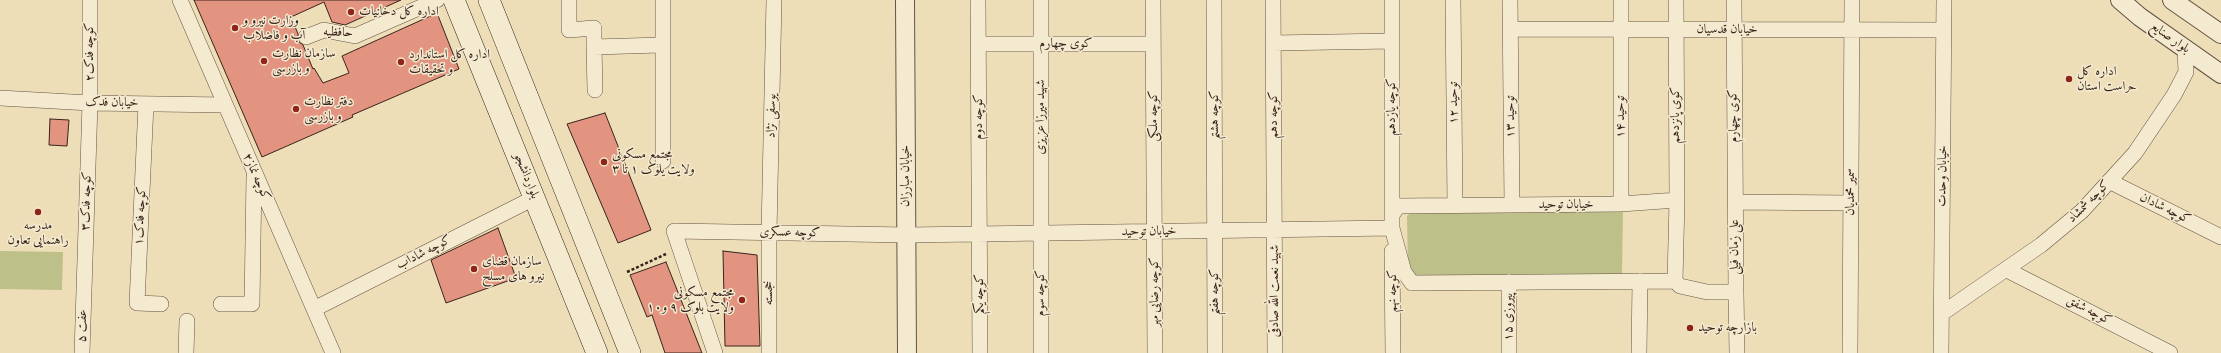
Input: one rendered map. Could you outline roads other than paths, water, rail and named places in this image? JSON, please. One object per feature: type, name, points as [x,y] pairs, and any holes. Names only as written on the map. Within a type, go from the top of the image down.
[{"type":"main road","name":"بلواردانشجو","points":[[454,0],[597,353]]},
{"type":"main road","points":[[489,0],[630,353]]},
{"type":"street","name":"کوچه فدک۲","points":[[90,0],[90,103]]},
{"type":"street","name":"کوچه نماز۲","points":[[180,0],[333,353]]},
{"type":"street","name":"حافظیه","points":[[306,37],[324,30],[355,36],[437,0]]},
{"type":"street","points":[[569,0],[569,30],[594,28],[595,90]]},
{"type":"street","points":[[663,0],[663,161]]},
{"type":"street","name":"یوسفی نژاد","points":[[769,233],[774,0]]},
{"type":"street","name":"خیابان مبارزان","points":[[905,0],[907,353]]},
{"type":"street","name":"کوچه دوم","points":[[978,0],[980,234]]},
{"type":"street","name":"شهید میرزا عزیزی","points":[[1041,0],[1041,233]]},
{"type":"street","name":"کوچه ملکی","points":[[1153,0],[1155,232]]},
{"type":"street","name":"کوچه هشتم","points":[[1214,0],[1215,231]]},
{"type":"street","name":"کوچه دهم","points":[[1273,0],[1274,230]]},
{"type":"street","name":"کوچه یازدهم","points":[[1392,0],[1392,222]]},
{"type":"street","name":"توحید ۱۲","points":[[1453,0],[1455,205]]},
{"type":"street","name":"توحید ۱۳","points":[[1510,0],[1512,205]]},
{"type":"street","name":"توحید ۱۴","points":[[1621,0],[1621,204]]},
{"type":"street","name":"کوی پانزدهم","points":[[1676,0],[1677,200]]},
{"type":"street","name":"کوی چهارم","points":[[1734,0],[1735,202]]},
{"type":"street","name":"سمیر محمدیان","points":[[1850,353],[1852,0]]},
{"type":"street","name":"خیابان وحدت","points":[[1941,353],[1944,0]]},
{"type":"street","name":"بلوار صنایع","points":[[2120,0],[2140,17],[2221,74]]},
{"type":"street","points":[[2172,0],[2221,34]]},
{"type":"street","name":"خیابان قدسیان","points":[[1511,29],[1944,30]]},
{"type":"street","points":[[1273,43],[1392,41]]},
{"type":"street","name":"کوی چهارم","points":[[978,44],[1154,44]]},
{"type":"street","points":[[594,47],[662,45]]},
{"type":"street","name":"کوچه شمشاد","points":[[1941,314],[2007,270],[2041,245],[2082,211],[2135,153],[2174,95],[2186,72],[2186,49]]},
{"type":"street","name":"خیابان فدک","points":[[0,98],[90,103],[225,105]]},
{"type":"street","name":"کوچه فدک۳","points":[[83,298],[90,103]]},
{"type":"street","name":"کوچه فدک۱","points":[[146,104],[137,303],[161,304]]},
{"type":"street","points":[[221,304],[252,304],[254,172]]},
{"type":"street","name":"کوچه شادان","points":[[2109,181],[2221,236]]},
{"type":"street","name":"کوچه شاداب","points":[[314,309],[534,198]]},
{"type":"street","points":[[1675,281],[1677,200]]},
{"type":"street","name":"خیابان توحید","points":[[907,235],[1274,230],[1392,222],[1398,206],[1621,204],[1677,200]]},
{"type":"street","points":[[1735,202],[1851,203]]},
{"type":"street","name":"علی زمان فیلی","points":[[1735,202],[1736,292]]},
{"type":"street","points":[[1392,222],[1404,272],[1412,283],[1675,281],[1680,286],[1707,292],[1736,292],[1737,353]]},
{"type":"street","name":"کوچه نهم","points":[[1392,222],[1393,353]]},
{"type":"street","name":"شهید نعمت الله صادقی","points":[[1274,230],[1275,353]]},
{"type":"street","name":"کوچه عسکری","points":[[715,353],[674,231],[907,235]]},
{"type":"street","name":"کوچه هفتم","points":[[1215,231],[1215,353]]},
{"type":"street","name":"کوچه رضایی مهر","points":[[1155,232],[1155,353]]},
{"type":"street","name":"خجسته","points":[[769,233],[769,353]]},
{"type":"street","name":"کوچه سوم","points":[[1041,233],[1042,353]]},
{"type":"street","name":"کوچه یکم","points":[[980,234],[980,353]]},
{"type":"street","name":"کوچه شفق","points":[[2007,270],[2170,353]]},
{"type":"street","points":[[1639,353],[1640,281]]},
{"type":"street","name":"پیروزی ۱۵","points":[[1509,282],[1509,353]]},
{"type":"street","name":"عفت ۵","points":[[82,353],[83,298]]},
{"type":"street","points":[[186,353],[187,321]]},
{"type":"place","name":"اداره کل دخانیات","points":[[351,12]]},
{"type":"place","name":"وزارت نیرو و آب و فاضلاب","points":[[235,28]]},
{"type":"place","name":"سازمان نظارت و بازرسی","points":[[264,61]]},
{"type":"place","name":"اداره کل استاندارد و تحقیقات","points":[[401,62]]},
{"type":"place","name":"اداره کل حراست استان","points":[[2069,79]]},
{"type":"place","name":"دفتر نظارت و بازرسی","points":[[296,109]]},
{"type":"place","name":"مجتمع مسکونی ولایت یلوک ۱ تا ۳","points":[[604,162]]},
{"type":"place","name":"مدرسه راهنمایی تعاون","points":[[38,212]]},
{"type":"place","name":"سازمان قضای نیرو های مسلح","points":[[474,269]]},
{"type":"place","name":"مجتمع مسکونی ولایت بلوک ۹ و۱۰","points":[[742,300]]},
{"type":"place","name":"بازارچه توحید","points":[[1690,328]]}]
